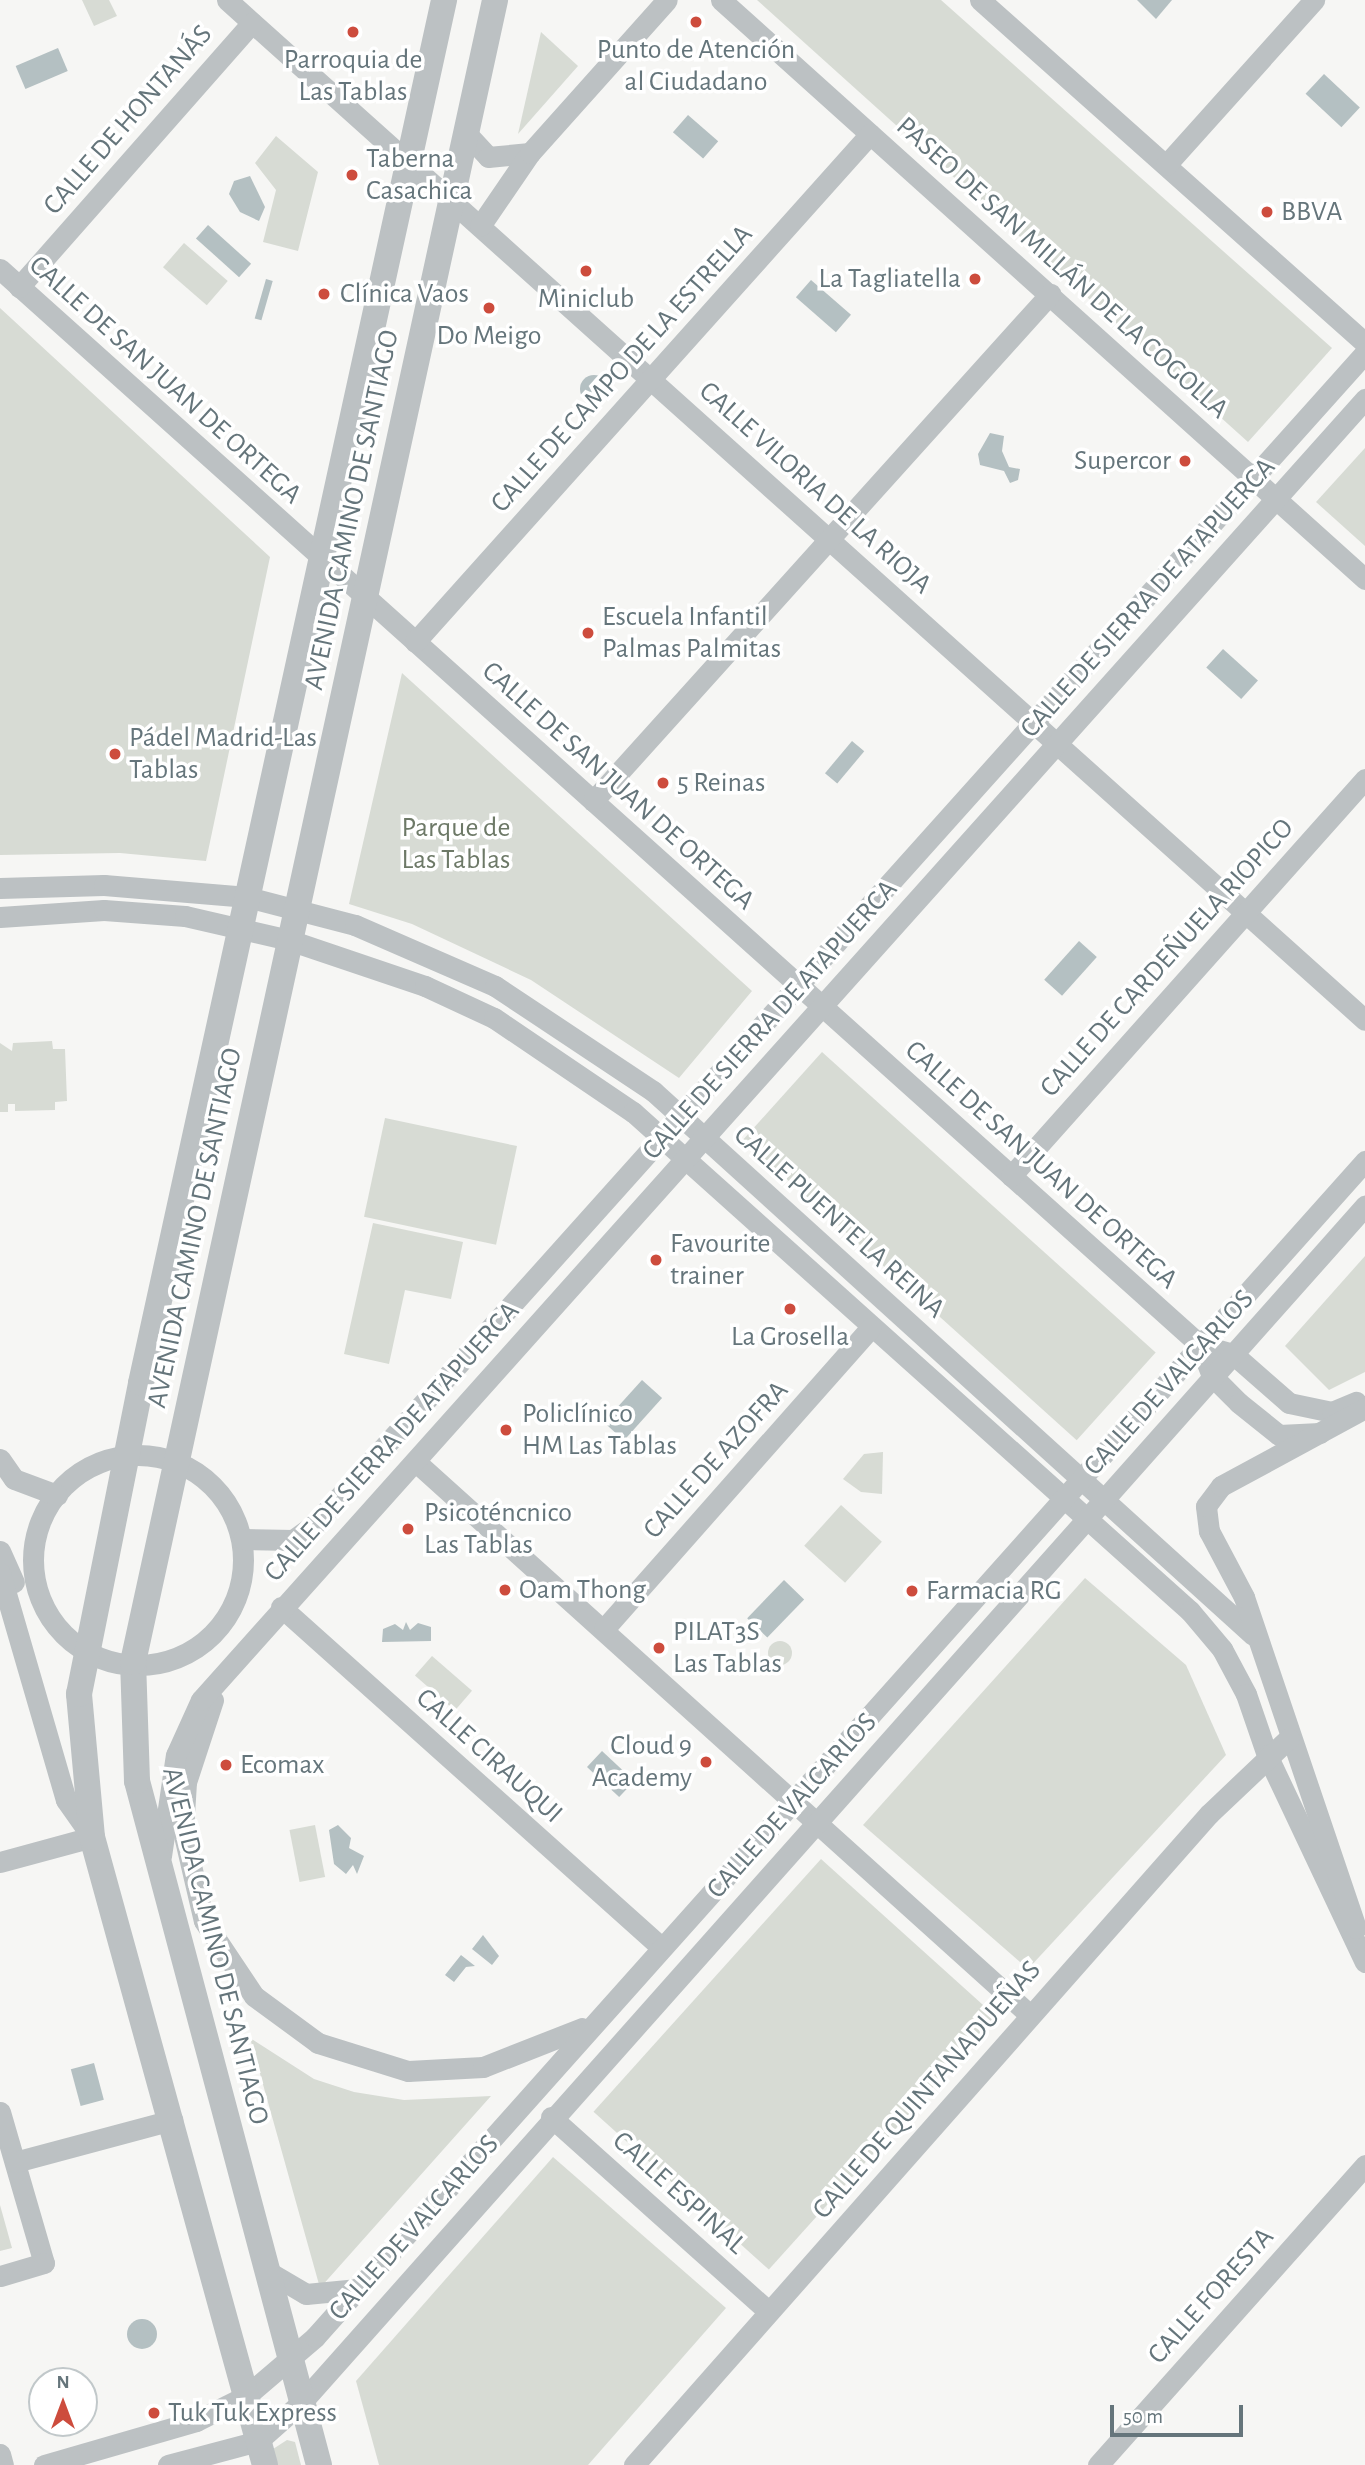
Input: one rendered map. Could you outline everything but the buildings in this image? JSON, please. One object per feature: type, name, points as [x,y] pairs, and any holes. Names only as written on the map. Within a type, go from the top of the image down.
[{"type":"street","name":"CALLE VILORIA DE LA RIOJA","points":[[227,0],[1058,742],[1365,1020]]},
{"type":"street","name":"AVENIDA CAMINO DE SANTIAGO","points":[[261,2453],[172,2120],[92,1837],[81,1768],[85,1655],[247,897],[444,0]]},
{"type":"street","name":"AVENIDA CAMINO DE SANTIAGO","points":[[319,2465],[289,2361],[136,1781],[133,1662],[495,0]]},
{"type":"street","points":[[480,226],[530,153],[667,0]]},
{"type":"street","name":"PASEO DE SAN MILLÁN DE LA COGOLLA","points":[[721,0],[1365,579]]},
{"type":"street","points":[[1166,165],[1314,0]]},
{"type":"street","points":[[985,2],[1365,343]]},
{"type":"street","name":"CALLE DE HONTANÁS","points":[[19,287],[252,23]]},
{"type":"street","points":[[465,132],[488,157],[530,153]]},
{"type":"street","name":"CALLE DE CAMPO DE LA ESTRELLA","points":[[415,642],[870,134]]},
{"type":"street","name":"CALLE DE SAN JUAN DE ORTEGA","points":[[0,269],[1200,1345],[1233,1354]]},
{"type":"street","points":[[593,801],[1050,294]]},
{"type":"street","name":"CALLE DE SIERRA DE ATAPUERCA","points":[[243,1539],[293,1540],[315,1524],[797,984],[1036,723],[1365,352]]},
{"type":"street","name":"CALLE DE SIERRA DE ATAPUERCA","points":[[160,1872],[176,1755],[201,1700],[281,1607],[416,1462],[682,1158],[1365,399]]},
{"type":"street","name":"CALLE DE CARDEÑUELA RIOPICO","points":[[1012,1175],[1365,779]]},
{"type":"street","name":"CALLE PUENTE LA REINA","points":[[0,888],[104,885],[247,897],[296,909],[390,939],[495,986],[558,1024],[680,1116],[1081,1477],[1106,1496],[1254,1635]]},
{"type":"street","name":"CALLE PUENTE LA REINA","points":[[0,917],[104,910],[241,927],[289,940],[425,986],[494,1018],[633,1112],[870,1328],[1190,1611],[1222,1649],[1267,1755],[1365,1962]]},
{"type":"street","name":"CALLE DE VALCARLOS","points":[[44,2465],[196,2421],[246,2396],[289,2361],[358,2289],[1365,1161]]},
{"type":"street","name":"CALLE DE VALCARLOS","points":[[261,2453],[301,2403],[551,2117],[1365,1206]]},
{"type":"street","name":"CALLE DE AZOFRA","points":[[604,1629],[870,1328]]},
{"type":"street","name":"CALLE DE SAN JUAN DE ORTEGA","points":[[1200,1345],[1212,1377]]},
{"type":"street","points":[[1233,1354],[1289,1404],[1310,1411],[1332,1412],[1365,1398]]},
{"type":"street","points":[[1212,1377],[1279,1435],[1320,1433]]},
{"type":"street","points":[[1365,1408],[1221,1486],[1206,1506],[1209,1531],[1244,1597],[1289,1738],[1342,1877],[1365,1962]]},
{"type":"street","points":[[0,1551],[15,1584],[39,1604],[61,1637],[85,1655],[133,1662],[165,1661],[195,1650],[220,1629],[243,1582],[243,1539],[222,1498],[176,1463],[127,1455],[100,1461],[57,1495],[35,1538],[39,1604]]},
{"type":"street","points":[[0,1459],[14,1479],[57,1495]]},
{"type":"street","points":[[416,1462],[1030,2015]]},
{"type":"street","points":[[0,1573],[66,1800],[92,1837],[0,1862]]},
{"type":"street","name":"CALLE CIRAUQUI","points":[[281,1607],[661,1947]]},
{"type":"street","name":"CALLE DE SIERRA DE ATAPUERCA","points":[[219,1681],[194,1749],[183,1831],[204,1921],[254,1996],[318,2043],[408,2071],[482,2067],[548,2046],[596,2020]]},
{"type":"street","name":"CALLE DE QUINTANADUEÑAS","points":[[634,2465],[1030,2015],[1267,1755],[1289,1738]]},
{"type":"street","points":[[0,2112],[44,2263],[0,2276]]},
{"type":"street","name":"CALLE ESPINAL","points":[[551,2117],[769,2312]]},
{"type":"street","points":[[15,2162],[172,2120]]},
{"type":"street","name":"CALLE FORESTA","points":[[1098,2465],[1365,2165]]},
{"type":"street","name":"CALLE DE VALCARLOS","points":[[267,2271],[306,2294],[358,2289]]},
{"type":"street","points":[[168,2465],[261,2453]]},
{"type":"street","points":[[0,2454],[3,2465]]},
{"type":"green space","points":[[82,0],[109,0],[117,16],[94,26]]},
{"type":"green space","points":[[757,0],[941,0],[1332,348],[1248,442]]},
{"type":"green space","points":[[541,32],[578,66],[518,134]]},
{"type":"green space","points":[[276,136],[318,172],[298,251],[263,242],[276,190],[255,163]]},
{"type":"green space","points":[[184,243],[228,281],[207,305],[163,267]]},
{"type":"green space","points":[[0,308],[270,557],[206,861],[120,853],[0,855]]},
{"type":"green space","points":[[1365,448],[1365,546],[1316,502]]},
{"type":"green space","name":"Parque de Las Tablas","points":[[402,673],[752,991],[679,1078],[531,980],[412,924],[349,904]]},
{"type":"green space","points":[[52,1041],[53,1049],[65,1049],[67,1101],[55,1102],[55,1110],[15,1111],[15,1104],[8,1104],[8,1112],[0,1112],[0,1043],[12,1051],[13,1043]]},
{"type":"green space","points":[[822,1052],[1156,1352],[1077,1440],[743,1140]]},
{"type":"green space","points":[[385,1118],[517,1146],[496,1245],[364,1217]]},
{"type":"green space","points":[[373,1223],[463,1242],[451,1299],[405,1290],[389,1364],[344,1354]]},
{"type":"green space","points":[[1365,1256],[1365,1372],[1329,1390],[1285,1346]]},
{"type":"green space","points":[[883,1452],[882,1494],[861,1492],[843,1479],[864,1454]]},
{"type":"green space","points":[[841,1505],[882,1542],[845,1583],[804,1546]]},
{"type":"green space","points":[[1085,1578],[1186,1665],[1226,1755],[1028,1969],[863,1825]]},
{"type":"green space","points":[[775,1641],[785,1641],[792,1648],[792,1658],[785,1665],[775,1665],[768,1658],[768,1648]]},
{"type":"green space","points":[[432,1656],[472,1691],[455,1710],[415,1676]]},
{"type":"green space","points":[[315,1825],[325,1877],[300,1882],[289,1830]]},
{"type":"green space","points":[[821,1859],[996,2017],[769,2270],[593,2112]]},
{"type":"green space","points":[[250,2038],[314,2079],[354,2092],[404,2100],[491,2096],[320,2288]]},
{"type":"green space","points":[[553,2157],[726,2308],[588,2465],[379,2465],[356,2381]]},
{"type":"green space","points":[[0,2205],[12,2248],[0,2251]]},
{"type":"green space","points":[[287,2440],[295,2442],[301,2465],[278,2465],[273,2449]]},
{"type":"shaded area","points":[[1137,0],[1172,0],[1156,19]]},
{"type":"shaded area","points":[[58,48],[68,71],[25,89],[16,66]]},
{"type":"shaded area","points":[[1324,74],[1360,107],[1341,127],[1306,94]]},
{"type":"shaded area","points":[[688,115],[718,141],[703,159],[673,132]]},
{"type":"shaded area","points":[[250,176],[265,207],[259,221],[240,212],[229,194],[234,181]]},
{"type":"shaded area","points":[[208,225],[251,264],[239,277],[196,238]]},
{"type":"shaded area","points":[[266,279],[273,281],[261,320],[255,318]]},
{"type":"shaded area","points":[[811,280],[851,315],[836,332],[796,297]]},
{"type":"shaded area","points":[[594,375],[604,379],[608,389],[604,399],[594,403],[584,399],[580,389],[584,379]]},
{"type":"shaded area","points":[[990,433],[1004,436],[1002,451],[1009,467],[1020,469],[1018,480],[1010,483],[1004,471],[980,465],[978,454]]},
{"type":"shaded area","points":[[1223,649],[1258,680],[1241,699],[1206,668]]},
{"type":"shaded area","points":[[852,741],[864,751],[837,783],[825,773]]},
{"type":"shaded area","points":[[1079,941],[1097,957],[1062,996],[1044,980]]},
{"type":"shaded area","points":[[642,1380],[662,1398],[624,1440],[604,1422]]},
{"type":"shaded area","points":[[784,1580],[804,1599],[767,1638],[747,1618]]},
{"type":"shaded area","points":[[406,1622],[410,1630],[418,1623],[431,1627],[431,1641],[382,1642],[383,1629],[395,1624],[403,1630]]},
{"type":"shaded area","points":[[602,1751],[634,1781],[619,1797],[587,1767]]},
{"type":"shaded area","points":[[338,1825],[351,1838],[349,1848],[364,1856],[357,1874],[353,1865],[346,1874],[334,1864],[329,1830]]},
{"type":"shaded area","points":[[483,1935],[499,1956],[492,1965],[472,1949]]},
{"type":"shaded area","points":[[461,1955],[475,1966],[466,1967],[454,1982],[445,1975]]},
{"type":"shaded area","points":[[94,2063],[104,2100],[81,2106],[71,2069]]},
{"type":"shaded area","points":[[142,2319],[153,2323],[157,2334],[153,2345],[142,2349],[131,2345],[127,2334],[131,2323]]},
{"type":"place","name":"Punto de Atención al Ciudadano","points":[[696,22]]},
{"type":"place","name":"Parroquia de Las Tablas","points":[[353,32]]},
{"type":"place","name":"Taberna Casachica","points":[[352,175]]},
{"type":"place","name":"BBVA","points":[[1267,212]]},
{"type":"place","name":"Miniclub","points":[[586,271]]},
{"type":"place","name":"La Tagliatella","points":[[975,279]]},
{"type":"place","name":"Clínica Vaos","points":[[324,294]]},
{"type":"place","name":"Do Meigo","points":[[489,308]]},
{"type":"place","name":"Supercor","points":[[1185,461]]},
{"type":"place","name":"Escuela Infantil Palmas Palmitas","points":[[588,633]]},
{"type":"place","name":"Pádel Madrid-Las Tablas","points":[[115,754]]},
{"type":"place","name":"5 Reinas","points":[[663,783]]},
{"type":"place","name":"Favourite trainer","points":[[656,1260]]},
{"type":"place","name":"La Grosella","points":[[790,1309]]},
{"type":"place","name":"Policlínico HM Las Tablas","points":[[506,1430]]},
{"type":"place","name":"Psicoténcnico Las Tablas","points":[[408,1529]]},
{"type":"place","name":"Oam Thong","points":[[505,1590]]},
{"type":"place","name":"Farmacia RG","points":[[912,1591]]},
{"type":"place","name":"PILAT3S Las Tablas","points":[[659,1648]]},
{"type":"place","name":"Cloud 9 Academy","points":[[706,1762]]},
{"type":"place","name":"Ecomax","points":[[226,1765]]},
{"type":"place","name":"Tuk Tuk Express","points":[[154,2413]]}]
